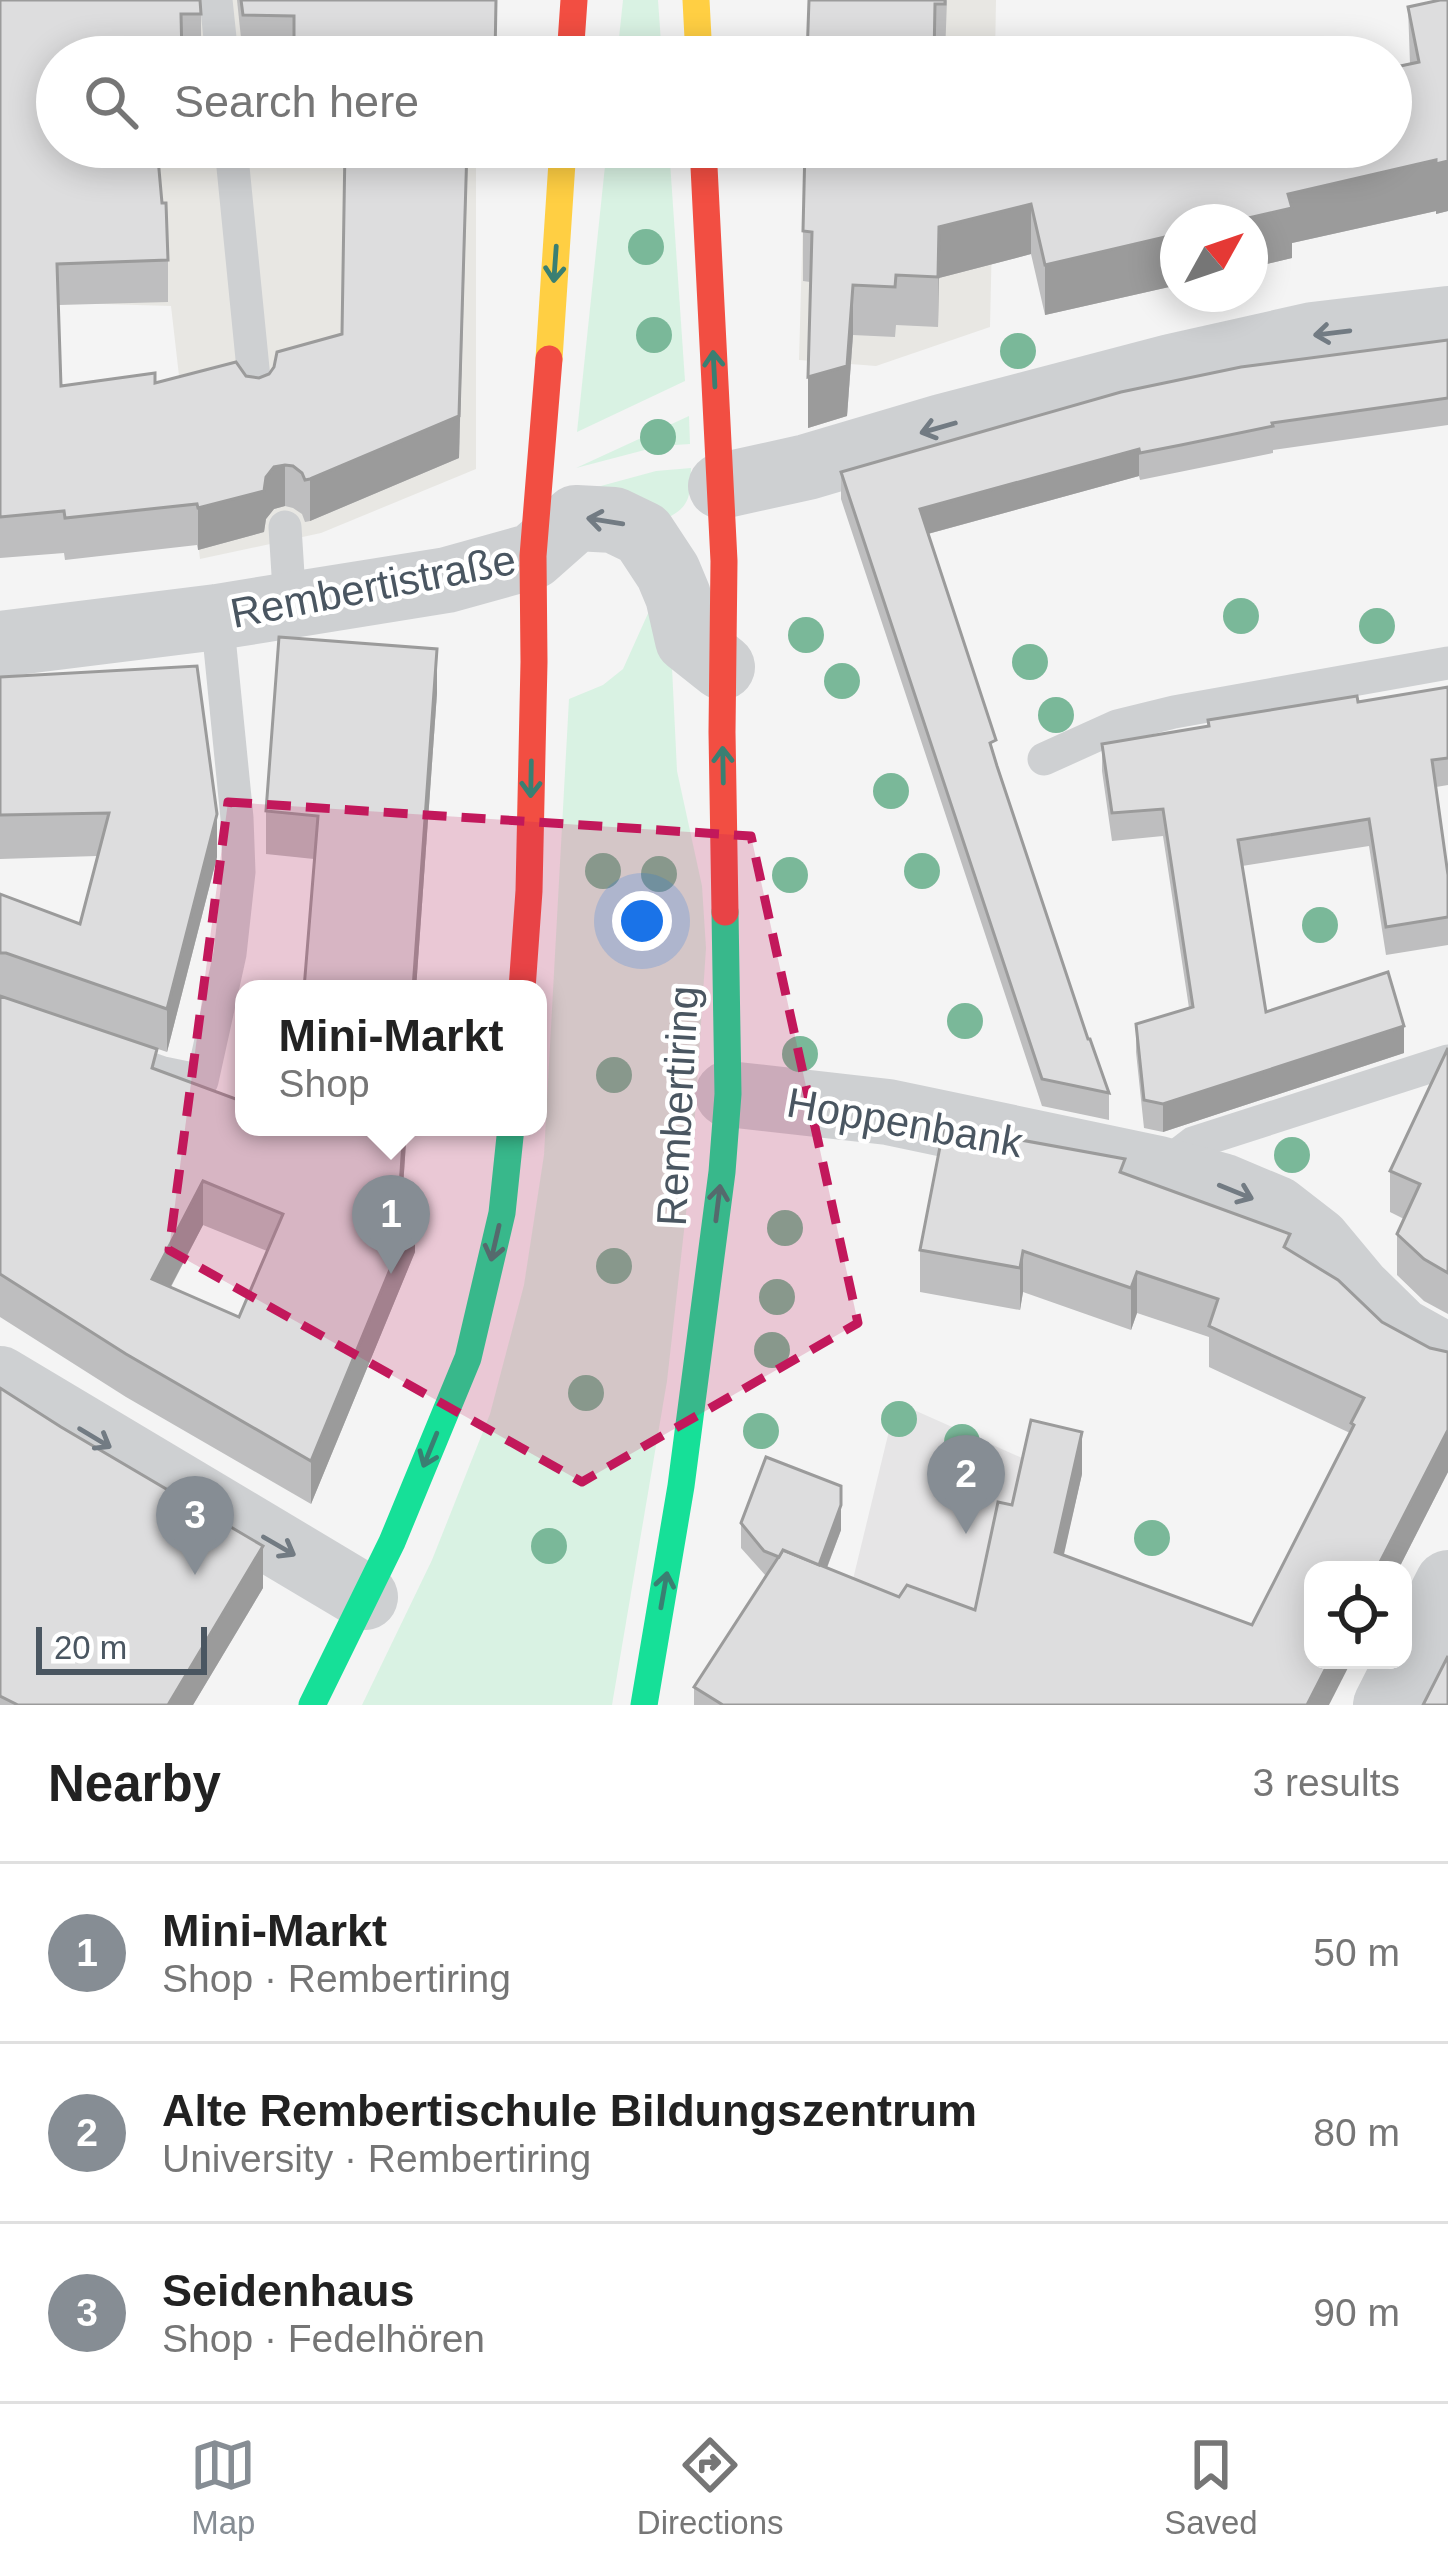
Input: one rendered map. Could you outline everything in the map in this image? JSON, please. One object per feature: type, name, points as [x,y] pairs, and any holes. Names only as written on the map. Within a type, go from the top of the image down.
[{"type":"main road","points":[[571,36],[574,0]]},
{"type":"main road","points":[[696,0],[698,36]]},
{"type":"main road","points":[[523,980],[529,868],[533,556],[562,168]]},
{"type":"main road","name":"Rembertiring","points":[[644,1705],[681,1486],[728,1094],[724,560],[704,168]]},
{"type":"main road","points":[[312,1705],[392,1542],[468,1358],[502,1213],[510,1136]]},
{"type":"street","points":[[721,486],[807,467],[1171,367],[1312,335],[1448,319]]},
{"type":"street","name":"Rembertistraße","points":[[0,644],[217,617],[447,580],[533,556],[576,518],[614,520],[643,534],[668,572],[688,640],[722,668]]},
{"type":"street","name":"Hoppenbank","points":[[728,1094],[888,1112],[1222,1186],[1277,1210],[1317,1240],[1401,1330],[1448,1357]]},
{"type":"street","points":[[0,1379],[365,1597]]},
{"type":"street","points":[[1386,1705],[1448,1583]]},
{"type":"lane","points":[[216,0],[220,36]]},
{"type":"lane","points":[[233,168],[256,399]]},
{"type":"lane","points":[[285,527],[290,606]]},
{"type":"lane","points":[[102,1052],[202,1081],[230,954],[239,872],[217,617]]},
{"type":"lane","points":[[1044,759],[1117,727],[1174,712],[1448,663]]},
{"type":"lane","points":[[1159,1169],[1192,1143],[1448,1061]]},
{"type":"highlighted area","points":[[228,802],[751,836],[858,1323],[582,1482],[169,1250]]},
{"type":"shaded area","points":[[0,0],[476,0],[476,36],[36,36],[36,168],[476,168],[476,469],[321,533],[200,559],[171,306],[0,301]]},
{"type":"shaded area","points":[[810,0],[996,0],[995,36],[809,36]]},
{"type":"shaded area","points":[[804,168],[994,168],[990,327],[876,366],[799,360]]},
{"type":"shaded area","points":[[896,1402],[1031,1462],[1082,1474],[1055,1594],[1237,1661],[847,1604]]},
{"type":"green space","points":[[623,0],[658,0],[661,36],[619,36]]},
{"type":"green space","points":[[605,168],[670,168],[685,381],[577,432]]},
{"type":"green space","points":[[689,416],[690,444],[660,446],[576,468]]},
{"type":"green space","points":[[691,468],[687,500],[663,520],[575,493],[656,471]]},
{"type":"green space","points":[[659,589],[670,626],[677,771],[702,886],[706,948],[692,1160],[667,1381],[612,1705],[362,1705],[432,1560],[490,1414],[524,1285],[547,1136],[569,699],[603,685],[623,669]]},
{"type":"building","points":[[0,0],[200,0],[201,14],[181,14],[182,36],[36,36],[36,168],[159,168],[162,203],[166,203],[168,260],[57,264],[61,386],[155,373],[155,383],[236,362],[246,376],[269,374],[277,352],[342,334],[345,168],[466,168],[459,416],[310,479],[305,480],[293,466],[274,467],[264,491],[198,508],[197,504],[65,518],[64,511],[0,517]]},
{"type":"building","points":[[241,0],[496,0],[495,36],[294,36],[294,16],[243,15]]},
{"type":"building","points":[[809,0],[945,0],[945,4],[935,4],[934,36],[808,36]]},
{"type":"building","points":[[1448,0],[1448,161],[1412,166],[1412,64],[1419,62],[1408,7]]},
{"type":"building","points":[[804,168],[1401,168],[1288,194],[1292,208],[1268,214],[1268,204],[1160,204],[1160,238],[1045,265],[1031,204],[939,227],[938,277],[896,275],[895,287],[853,285],[847,366],[808,377],[812,232],[803,231]]},
{"type":"building","points":[[1448,340],[1448,398],[1272,423],[1140,453],[1139,449],[920,509],[996,740],[990,743],[997,766],[1109,1093],[1042,1079],[841,472],[1121,392],[1241,367]]},
{"type":"building","points":[[279,637],[437,649],[414,980],[305,980],[318,816],[266,811]]},
{"type":"building","points":[[197,666],[217,814],[167,1009],[0,953],[0,894],[80,924],[109,813],[0,815],[0,677]]},
{"type":"building","points":[[1448,687],[1448,758],[1432,760],[1448,875],[1448,917],[1386,927],[1369,819],[1238,840],[1266,1012],[1388,972],[1404,1026],[1163,1104],[1144,1100],[1136,1024],[1193,1007],[1163,809],[1112,813],[1102,744],[1209,726],[1208,720]]},
{"type":"building","points":[[0,996],[157,1049],[152,1068],[235,1099],[235,1136],[403,1136],[399,1202],[415,1209],[311,1461],[126,1354],[0,1274]],"holes":[[[203,1181],[283,1214],[239,1317],[152,1279]]]},
{"type":"building","points":[[1448,1048],[1448,1273],[1397,1234],[1420,1184],[1390,1171]]},
{"type":"building","points":[[944,1126],[1125,1159],[1120,1172],[1290,1234],[1284,1247],[1338,1280],[1382,1322],[1430,1348],[1448,1352],[1448,1430],[1381,1561],[1304,1561],[1304,1669],[1325,1669],[1307,1705],[723,1705],[694,1687],[783,1550],[899,1597],[907,1585],[975,1610],[998,1502],[1012,1505],[1031,1420],[1082,1432],[1055,1552],[1252,1625],[1364,1398],[1209,1326],[1218,1299],[1137,1272],[1131,1288],[1023,1251],[1020,1268],[920,1250]]},
{"type":"building","points":[[0,1388],[263,1546],[168,1705],[18,1705],[0,1696]]},
{"type":"building","points":[[766,1457],[841,1486],[841,1505],[819,1565],[783,1550],[779,1557],[764,1551],[741,1523]]},
{"type":"building","points":[[1448,1656],[1448,1705],[1423,1705]]},
{"type":"traffic: fast","points":[[644,1705],[681,1486],[722,1172],[728,1094],[725,912]]},
{"type":"traffic: fast","points":[[312,1705],[392,1542],[468,1358],[502,1213],[510,1136]]},
{"type":"traffic: slow","points":[[696,0],[698,36]]},
{"type":"traffic: slow","points":[[549,359],[562,168]]},
{"type":"traffic: jam","points":[[571,36],[574,0]]},
{"type":"traffic: jam","points":[[704,168],[724,561],[725,912]]},
{"type":"traffic: jam","points":[[523,980],[529,891],[533,556],[549,359]]},
{"type":"place","name":"Mini-Markt","points":[[391,1274]]},
{"type":"place","name":"Alte Rembertischule Bildungszentrum","points":[[966,1534]]},
{"type":"place","name":"Seidenhaus","points":[[195,1575]]}]
